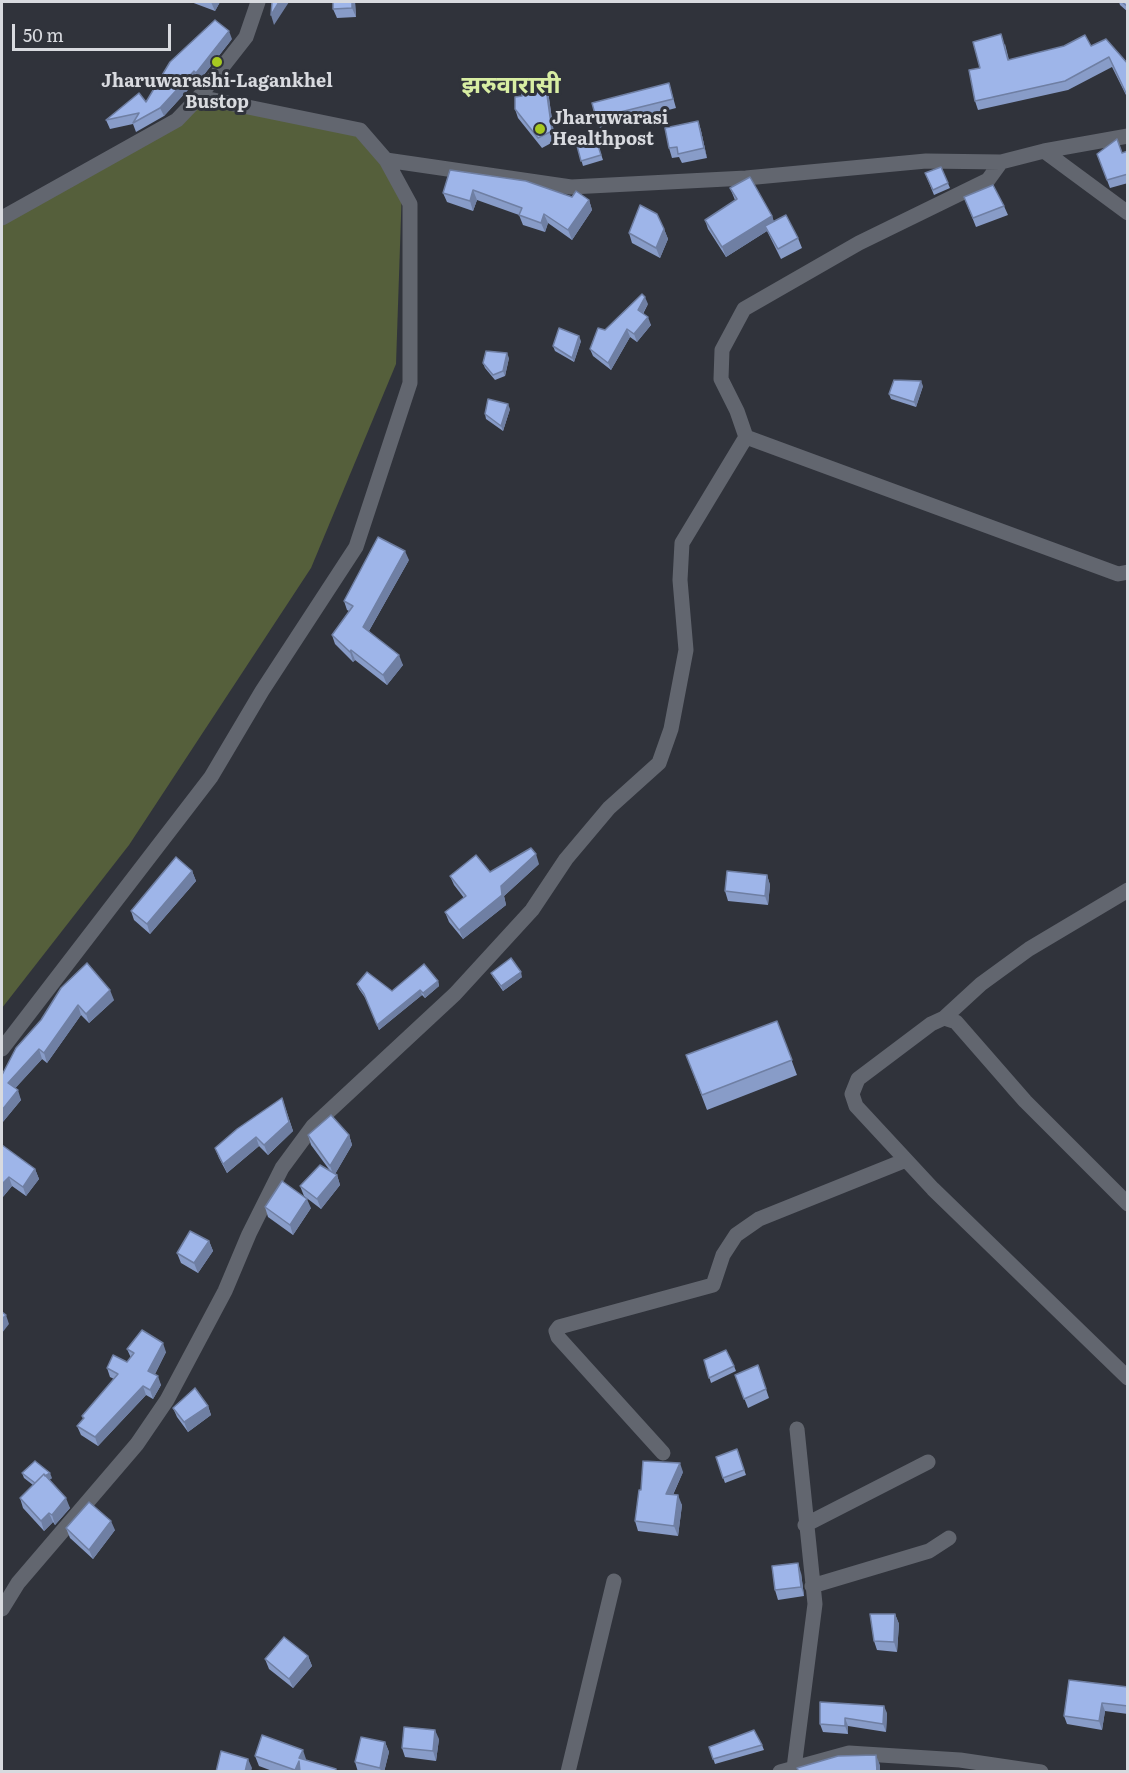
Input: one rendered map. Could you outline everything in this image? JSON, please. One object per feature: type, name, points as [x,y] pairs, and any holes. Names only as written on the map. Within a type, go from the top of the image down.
[{"type":"street","points":[[2,218],[177,120],[199,97],[246,37],[258,2]]},
{"type":"street","points":[[2,1049],[211,777],[261,691],[356,547],[410,383],[410,204],[386,160],[360,130],[199,97]]},
{"type":"street","points":[[386,160],[571,187],[746,178],[926,161],[1001,162],[1044,151],[1128,136]]},
{"type":"street","points":[[1044,151],[1128,213]]},
{"type":"street","points":[[746,437],[737,411],[721,379],[722,350],[744,309],[860,243],[988,180],[1001,162]]},
{"type":"street","points":[[746,437],[1118,574],[1128,572]]},
{"type":"street","points":[[2,1609],[18,1583],[137,1444],[167,1400],[225,1291],[249,1234],[282,1168],[313,1126],[470,978],[532,910],[566,859],[609,808],[659,763],[671,729],[682,684],[686,650],[680,580],[682,543],[746,437]]},
{"type":"street","points":[[1128,890],[1029,949],[981,984],[944,1018],[931,1024],[858,1079],[852,1094],[856,1106],[906,1160],[1128,1378]]},
{"type":"street","points":[[944,1018],[956,1022],[1025,1101],[1128,1204]]},
{"type":"street","points":[[663,1453],[558,1338],[556,1331],[559,1327],[713,1285],[723,1255],[736,1235],[759,1218],[906,1160]]},
{"type":"street","points":[[797,1429],[805,1525],[815,1604],[787,1770],[849,1753],[960,1760],[1041,1772]]},
{"type":"street","points":[[805,1525],[928,1462]]},
{"type":"street","points":[[812,1586],[929,1551],[949,1538]]},
{"type":"street","points":[[568,1772],[614,1581]]},
{"type":"green space","points":[[212,97],[353,130],[402,187],[396,364],[311,568],[129,845],[2,1008],[2,225]]},
{"type":"building","points":[[272,2],[279,2],[271,15]]},
{"type":"building","points":[[333,2],[352,2],[352,8],[333,9]]},
{"type":"building","points":[[215,20],[229,31],[196,73],[194,71],[160,108],[133,123],[139,113],[106,120],[139,93],[146,102],[170,62]]},
{"type":"building","points":[[1001,34],[1008,60],[1064,46],[1085,35],[1091,46],[1106,39],[1128,64],[1128,92],[1126,93],[1109,57],[1065,81],[975,101],[969,70],[980,68],[973,42]]},
{"type":"building","name":"Jharuwarasi Healthpost","points":[[545,81],[552,131],[538,138],[515,109],[515,97],[522,96],[521,85]]},
{"type":"building","points":[[669,83],[673,99],[596,118],[592,103]]},
{"type":"building","points":[[698,121],[704,148],[678,154],[677,147],[669,148],[665,128]]},
{"type":"building","points":[[595,136],[601,155],[581,161],[576,142]]},
{"type":"building","points":[[1117,139],[1122,153],[1128,151],[1128,174],[1107,180],[1097,154]]},
{"type":"building","points":[[941,167],[948,183],[933,190],[925,173]]},
{"type":"building","points":[[450,170],[526,181],[572,197],[576,191],[589,200],[568,230],[544,214],[541,223],[519,215],[522,208],[473,190],[470,201],[443,193]]},
{"type":"building","points":[[750,177],[772,216],[722,247],[705,220],[737,199],[730,188]]},
{"type":"building","points":[[993,185],[1004,206],[973,218],[964,197]]},
{"type":"building","points":[[640,205],[657,214],[664,229],[656,248],[629,233]]},
{"type":"building","points":[[786,215],[798,238],[778,249],[765,226]]},
{"type":"building","points":[[642,294],[645,297],[638,310],[648,317],[634,334],[627,329],[608,363],[590,349],[598,328],[605,330]]},
{"type":"building","points":[[559,328],[579,336],[572,358],[553,346]]},
{"type":"building","points":[[486,351],[507,353],[503,371],[493,375],[483,363]]},
{"type":"building","points":[[894,380],[921,381],[914,402],[889,394]]},
{"type":"building","points":[[488,399],[508,404],[501,426],[485,414]]},
{"type":"building","points":[[378,537],[405,551],[363,627],[399,655],[383,675],[351,650],[350,652],[332,635],[353,606],[344,601]]},
{"type":"building","points":[[531,848],[536,854],[501,886],[502,895],[459,930],[445,912],[466,896],[450,876],[476,855],[490,872]]},
{"type":"building","points":[[176,857],[192,871],[147,924],[131,911]]},
{"type":"building","points":[[727,871],[767,875],[765,896],[725,891]]},
{"type":"building","points":[[511,958],[521,972],[501,986],[491,973]]},
{"type":"building","points":[[87,963],[110,990],[86,1014],[78,1005],[44,1053],[39,1049],[8,1083],[18,1090],[2,1110],[2,1075],[16,1048],[41,1020],[61,988]]},
{"type":"building","points":[[424,964],[438,981],[423,993],[420,990],[377,1025],[364,994],[357,984],[367,972],[392,991]]},
{"type":"building","points":[[777,1021],[792,1060],[702,1095],[686,1055]]},
{"type":"building","points":[[282,1098],[289,1122],[264,1145],[256,1137],[223,1164],[215,1148],[237,1129]]},
{"type":"building","points":[[331,1115],[349,1135],[330,1166],[308,1135]]},
{"type":"building","points":[[2,1145],[35,1169],[23,1187],[9,1177],[2,1184]]},
{"type":"building","points":[[320,1165],[337,1175],[317,1199],[300,1186]]},
{"type":"building","points":[[282,1181],[307,1199],[290,1225],[265,1207]]},
{"type":"building","points":[[190,1231],[209,1241],[194,1263],[177,1253]]},
{"type":"building","points":[[142,1330],[163,1343],[148,1371],[158,1376],[150,1390],[143,1386],[95,1437],[77,1426],[84,1418],[82,1416],[118,1374],[107,1368],[113,1355],[127,1362],[134,1353],[127,1349]]},
{"type":"building","points":[[726,1350],[734,1366],[709,1378],[704,1360]]},
{"type":"building","points":[[758,1365],[766,1389],[744,1399],[735,1375]]},
{"type":"building","points":[[195,1388],[208,1406],[184,1422],[173,1408]]},
{"type":"building","points":[[737,1449],[744,1470],[723,1478],[716,1457]]},
{"type":"building","points":[[35,1461],[50,1473],[45,1476],[44,1474],[35,1483],[22,1473]]},
{"type":"building","points":[[643,1461],[680,1463],[666,1494],[678,1495],[674,1526],[635,1521],[639,1490],[641,1490]]},
{"type":"building","points":[[44,1474],[66,1498],[52,1515],[49,1513],[41,1521],[20,1498]]},
{"type":"building","points":[[89,1502],[111,1521],[89,1550],[66,1528]]},
{"type":"building","points":[[798,1563],[801,1587],[775,1590],[772,1566]]},
{"type":"building","points":[[870,1614],[895,1614],[894,1642],[874,1641]]},
{"type":"building","points":[[284,1637],[308,1656],[289,1679],[265,1659]]},
{"type":"building","points":[[1069,1680],[1128,1687],[1128,1706],[1102,1703],[1099,1721],[1064,1716]]},
{"type":"building","points":[[820,1702],[884,1706],[883,1724],[845,1718],[845,1726],[820,1724]]},
{"type":"building","points":[[404,1727],[435,1730],[433,1751],[402,1748]]},
{"type":"building","points":[[754,1730],[762,1745],[713,1759],[709,1747]]},
{"type":"building","points":[[262,1735],[303,1750],[299,1758],[336,1769],[335,1772],[300,1772],[299,1761],[295,1770],[255,1756]]},
{"type":"building","points":[[361,1737],[385,1742],[380,1768],[355,1762]]},
{"type":"building","points":[[221,1751],[248,1759],[245,1772],[216,1772]]},
{"type":"building","points":[[876,1755],[877,1772],[799,1772],[797,1768],[838,1756]]},
{"type":"place","name":"Jharuwarashi-Lagankhel Bustop","points":[[217,62]]},
{"type":"place","name":"Jharuwarasi Healthpost","points":[[540,129]]},
{"type":"district","name":"झरुवारासी","points":[[511,86]]}]
